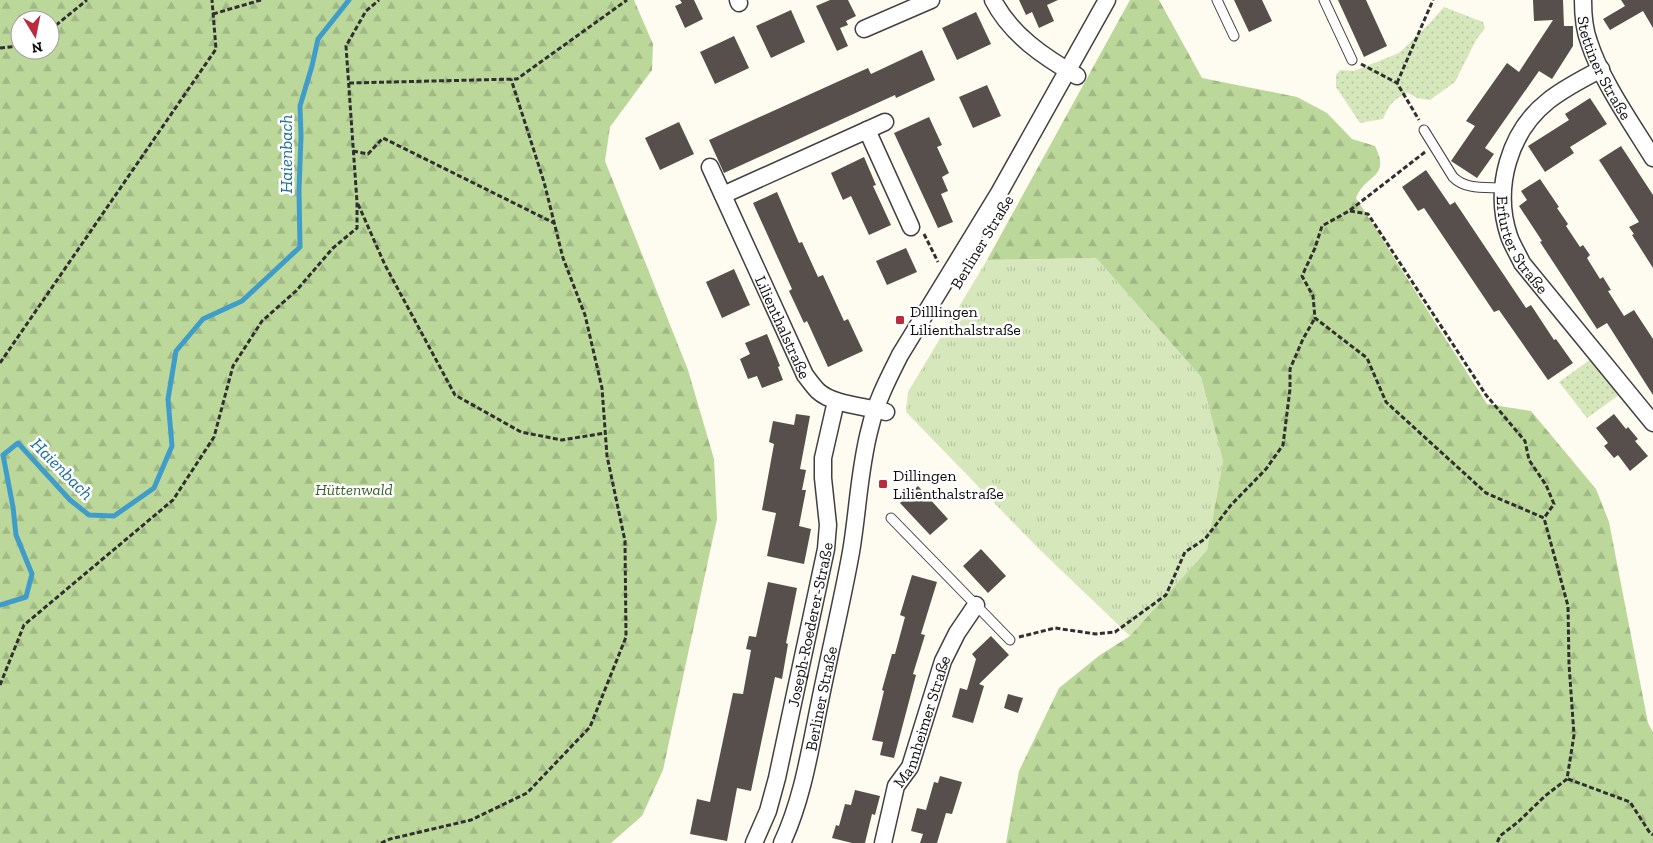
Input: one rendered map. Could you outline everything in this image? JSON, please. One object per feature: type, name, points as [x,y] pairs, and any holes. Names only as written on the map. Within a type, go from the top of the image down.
[{"type":"street","points":[[864,29],[931,0]]},
{"type":"street","points":[[993,0],[1014,30],[1036,49],[1073,74]]},
{"type":"street","name":"Berliner Straße","points":[[881,410],[1009,198],[1073,74],[1107,0]]},
{"type":"street","name":"Berliner Straße","points":[[782,843],[790,825],[802,786],[851,551],[880,432],[881,410],[886,382],[900,355],[999,193],[1120,0]]},
{"type":"street","name":"Stettiner Straße","points":[[1584,0],[1585,25],[1589,42],[1600,69],[1653,158]]},
{"type":"street","name":"Erfurter Straße","points":[[1600,69],[1548,101],[1527,121],[1514,144],[1506,166],[1502,188],[1503,207],[1509,236],[1522,263],[1653,423]]},
{"type":"street","points":[[724,195],[885,122]]},
{"type":"street","points":[[867,130],[911,227]]},
{"type":"street","name":"Lilienthalstraße","points":[[710,167],[806,375],[818,391],[836,401],[881,410]]},
{"type":"street","name":"Joseph-Roederer-Straße","points":[[754,843],[768,811],[777,778],[826,549],[828,525],[823,478],[824,458],[836,401]]},
{"type":"street","name":"Mannheimer Straße","points":[[883,843],[896,786],[910,767],[943,662],[957,633],[976,605]]},
{"type":"lane","points":[[1217,0],[1234,36]]},
{"type":"lane","points":[[1324,0],[1352,60]]},
{"type":"lane","points":[[1424,130],[1453,177],[1459,183],[1470,187],[1502,188]]},
{"type":"lane","points":[[891,518],[1010,640]]},
{"type":"path","points":[[60,22],[87,0]]},
{"type":"path","points":[[0,363],[216,49],[212,0]]},
{"type":"path","points":[[213,14],[261,0]]},
{"type":"path","points":[[0,685],[24,625],[173,500],[214,437],[233,366],[262,321],[296,291],[333,248],[357,228],[357,202],[346,46],[366,12],[379,0]]},
{"type":"path","points":[[348,83],[518,79],[627,0]]},
{"type":"path","points":[[1397,83],[1433,0]]},
{"type":"path","points":[[1352,60],[1397,83],[1424,130]]},
{"type":"path","points":[[381,843],[390,839],[472,820],[527,793],[590,727],[626,637],[625,540],[607,456],[602,388],[585,315],[563,258],[544,182],[511,79]]},
{"type":"path","points":[[353,151],[368,154],[383,138],[555,224]]},
{"type":"path","points":[[1010,640],[1055,628],[1096,634],[1115,632],[1166,595],[1185,552],[1205,539],[1231,505],[1266,469],[1282,445],[1290,389],[1290,369],[1314,318],[1313,296],[1302,276],[1315,248],[1322,226],[1349,211],[1434,145]]},
{"type":"path","points":[[357,202],[385,265],[455,394],[521,432],[562,440],[605,433]]},
{"type":"path","points":[[1349,211],[1368,214],[1486,395],[1525,442],[1529,460],[1546,485],[1554,504],[1544,518]]},
{"type":"path","points":[[911,227],[922,230],[947,278]]},
{"type":"path","points":[[1314,318],[1367,358],[1386,402],[1486,493],[1544,518]]},
{"type":"path","points":[[1497,843],[1500,836],[1567,779],[1574,735],[1569,664],[1568,606],[1544,518]]},
{"type":"path","points":[[1567,779],[1630,802],[1653,835]]},
{"type":"green space","name":"Hüttenwald","points":[[0,0],[634,0],[653,44],[652,70],[610,127],[605,161],[688,370],[714,459],[717,519],[663,770],[642,816],[611,843],[0,843]]},
{"type":"green space","points":[[1130,0],[1159,0],[1202,78],[1297,97],[1327,113],[1352,139],[1375,146],[1379,157],[1379,170],[1360,190],[1356,198],[1487,404],[1531,411],[1596,489],[1609,522],[1648,723],[1653,732],[1653,843],[1006,843],[1019,771],[1059,688],[1100,655],[1130,636],[1207,550],[1223,461],[1201,377],[1096,258],[987,260]]},
{"type":"green space","points":[[1444,7],[1483,22],[1485,28],[1476,40],[1455,82],[1430,100],[1417,98],[1408,93],[1392,103],[1383,119],[1360,123],[1336,87],[1336,75],[1340,70],[1354,71],[1399,53]]},
{"type":"green space","points":[[1096,258],[1201,377],[1223,461],[1207,550],[1130,636],[1038,548],[906,412],[908,392],[987,260]]},
{"type":"green space","points":[[1591,359],[1619,395],[1587,418],[1559,382]]},
{"type":"building","points":[[680,0],[694,0],[703,19],[685,28],[675,6],[682,3]]},
{"type":"building","points":[[830,0],[848,0],[856,16],[846,21],[848,25],[840,28],[848,46],[837,51],[816,6]]},
{"type":"building","points":[[1019,0],[1058,0],[1047,5],[1054,21],[1039,28],[1032,12],[1026,15]]},
{"type":"building","points":[[1234,0],[1262,0],[1272,21],[1249,32]]},
{"type":"building","points":[[1338,0],[1366,0],[1387,46],[1364,57]]},
{"type":"building","points":[[1533,0],[1563,0],[1564,26],[1573,26],[1573,46],[1552,79],[1539,71],[1485,148],[1494,154],[1477,178],[1451,161],[1475,126],[1466,121],[1507,63],[1519,72],[1553,20],[1534,21]]},
{"type":"building","points":[[1621,0],[1653,0],[1653,28],[1643,11],[1610,30],[1603,19],[1625,6]]},
{"type":"building","points":[[791,10],[805,42],[771,58],[756,26]]},
{"type":"building","points":[[976,12],[991,44],[957,60],[942,28]]},
{"type":"building","points":[[734,36],[749,68],[715,84],[700,52]]},
{"type":"building","points":[[922,50],[935,80],[896,98],[895,95],[724,173],[709,140],[868,68],[871,74]]},
{"type":"building","points":[[987,85],[1001,116],[973,128],[959,97]]},
{"type":"building","points":[[1590,98],[1607,124],[1570,147],[1574,153],[1545,172],[1528,146],[1569,120],[1565,114]]},
{"type":"building","points":[[929,117],[942,145],[937,147],[949,173],[942,177],[948,191],[941,194],[953,222],[938,228],[894,133]]},
{"type":"building","points":[[679,122],[694,154],[660,170],[645,138]]},
{"type":"building","points":[[1621,146],[1653,195],[1653,268],[1629,227],[1639,222],[1599,160]]},
{"type":"building","points":[[864,157],[876,185],[873,186],[891,225],[869,235],[851,196],[843,200],[831,173]]},
{"type":"building","points":[[1426,170],[1450,205],[1455,202],[1526,308],[1531,305],[1554,340],[1556,339],[1573,363],[1548,380],[1499,310],[1494,312],[1424,208],[1418,211],[1402,187]]},
{"type":"building","points":[[1540,179],[1559,207],[1557,208],[1568,224],[1566,226],[1580,247],[1583,245],[1590,255],[1587,258],[1600,279],[1603,277],[1611,290],[1608,291],[1624,316],[1634,310],[1653,339],[1653,395],[1607,323],[1597,329],[1540,242],[1542,241],[1519,206],[1527,200],[1521,191]]},
{"type":"building","points":[[777,192],[799,243],[802,242],[818,277],[823,275],[844,321],[848,319],[863,351],[828,367],[807,321],[804,323],[789,291],[792,289],[753,203]]},
{"type":"building","points":[[906,248],[917,272],[887,285],[876,261]]},
{"type":"building","points":[[734,269],[750,305],[722,318],[706,282]]},
{"type":"building","points":[[767,334],[780,366],[778,367],[783,380],[762,388],[757,376],[748,379],[740,359],[750,354],[745,343]]},
{"type":"building","points":[[796,414],[810,416],[800,469],[806,470],[802,490],[806,490],[799,526],[811,529],[804,564],[767,556],[776,513],[762,510],[774,444],[769,442],[773,421],[794,425]]},
{"type":"building","points":[[1614,414],[1626,429],[1628,427],[1638,439],[1635,441],[1648,456],[1630,471],[1618,455],[1614,458],[1604,446],[1608,443],[1596,428]]},
{"type":"building","points":[[918,486],[948,519],[930,535],[900,503]]},
{"type":"building","points":[[981,549],[1006,576],[988,593],[963,566]]},
{"type":"building","points":[[912,575],[937,582],[921,634],[925,635],[913,674],[916,675],[894,758],[880,755],[883,742],[872,740],[884,691],[882,690],[892,654],[895,654],[905,617],[900,615]]},
{"type":"building","points":[[768,582],[797,588],[786,643],[788,644],[782,679],[775,677],[751,791],[737,788],[727,841],[690,834],[697,799],[710,802],[733,693],[743,694],[751,650],[746,649],[749,636],[756,637]]},
{"type":"building","points":[[991,636],[1009,655],[979,684],[984,686],[973,723],[952,717],[960,688],[967,690],[976,659],[972,654]]},
{"type":"building","points":[[1008,694],[1023,698],[1018,713],[1004,708]]},
{"type":"building","points":[[940,776],[962,782],[952,814],[946,813],[937,843],[920,843],[923,834],[911,831],[917,808],[926,810],[934,782],[938,783]]},
{"type":"building","points":[[855,790],[880,796],[875,815],[872,814],[865,843],[852,843],[832,838],[836,825],[839,826],[845,804],[851,805]]},
{"type":"waterway","name":"Haienbach","points":[[0,605],[26,597],[32,574],[16,535],[13,507],[3,455],[18,443],[70,500],[89,515],[114,516],[154,488],[172,446],[168,399],[176,351],[203,319],[242,301],[300,247],[300,106],[318,39],[349,0]]},
{"type":"place","name":"Dilllingen Lilienthalstraße","points":[[900,320]]},
{"type":"place","name":"Dillingen Lilienthalstraße","points":[[883,484]]}]
